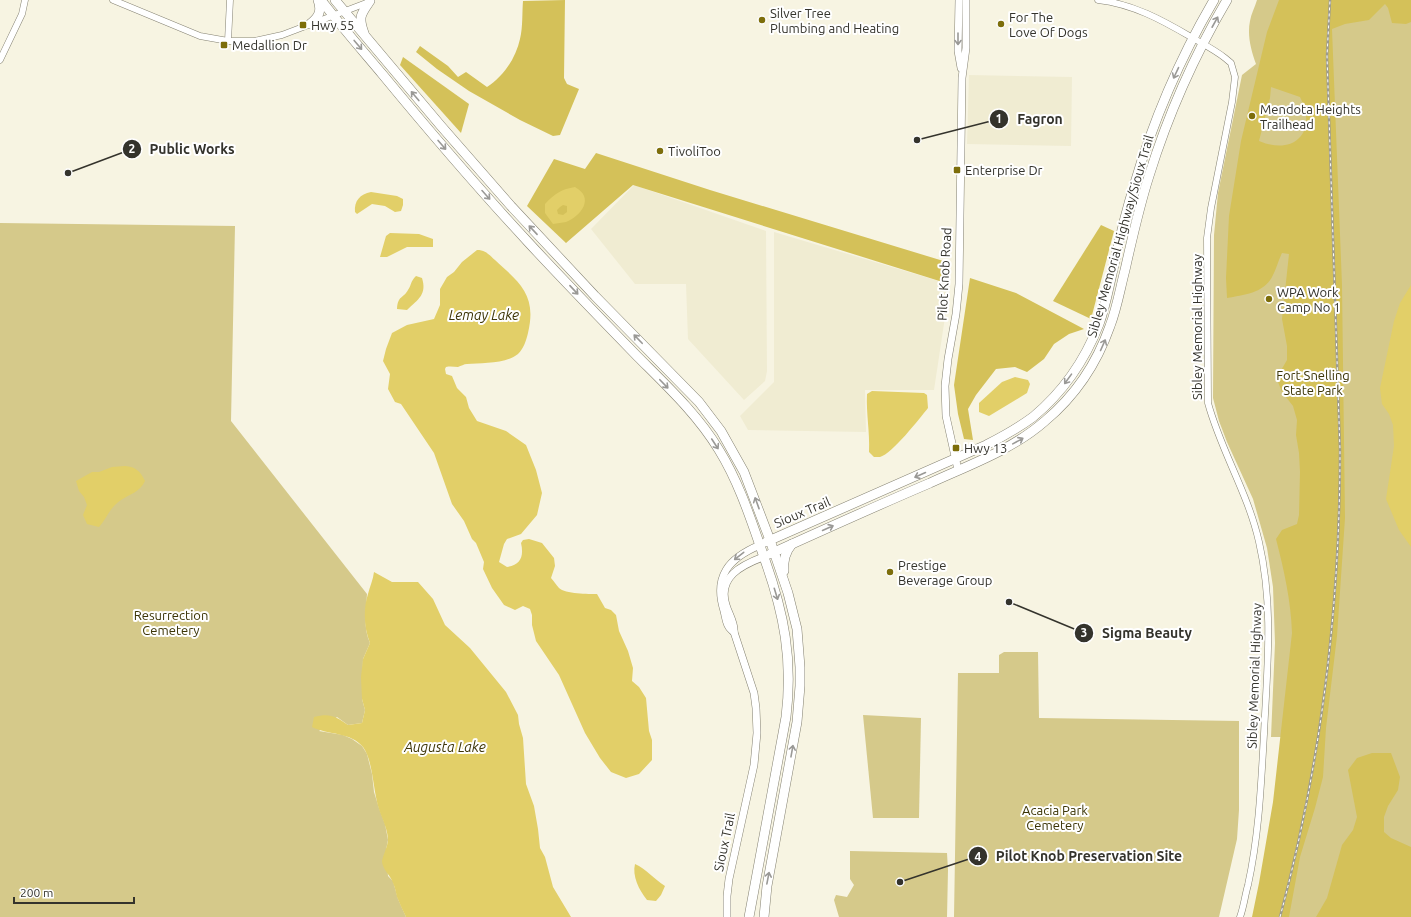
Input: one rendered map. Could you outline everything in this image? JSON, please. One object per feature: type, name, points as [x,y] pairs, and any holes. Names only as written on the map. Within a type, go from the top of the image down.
[{"type":"highway","points":[[319,0],[422,123],[495,205],[696,418],[714,442],[732,474],[760,545],[776,595],[783,623],[788,659],[788,689],[785,721],[749,917]]},
{"type":"highway","points":[[310,24],[320,14],[319,0]]},
{"type":"highway","points":[[335,0],[441,126],[527,223],[705,410],[721,431],[742,468],[753,492],[786,584],[793,611],[800,667],[800,695],[797,722],[765,895],[764,917]]},
{"type":"highway","name":"Sibley Memorial Highway/Sioux Trail","points":[[955,459],[1013,431],[1032,417],[1050,402],[1079,365],[1099,323],[1106,300],[1126,215],[1147,145],[1168,90],[1193,38],[1214,0]]},
{"type":"highway","name":"Sibley Memorial Highway/Sioux Trail","points":[[958,470],[991,456],[1027,436],[1062,405],[1078,387],[1091,368],[1102,347],[1110,326],[1139,211],[1158,148],[1179,95],[1203,44],[1227,0]]},
{"type":"highway","points":[[366,38],[360,19],[361,14],[372,1]]},
{"type":"highway","name":"Sioux Trail","points":[[760,545],[955,459]]},
{"type":"highway","name":"Sioux Trail","points":[[764,557],[958,470]]},
{"type":"highway","points":[[786,584],[784,561],[786,553],[792,544]]},
{"type":"main road","name":"Pilot Knob Road","points":[[958,0],[958,51],[962,78]]},
{"type":"main road","name":"Pilot Knob Road","points":[[958,470],[946,416],[945,386],[958,301],[962,78],[966,48],[966,0]]},
{"type":"main road","name":"Sioux Trail","points":[[734,632],[729,629],[720,596],[724,573],[731,563],[745,551],[760,545]]},
{"type":"main road","name":"Sioux Trail","points":[[727,917],[729,879],[754,765],[757,733],[754,693],[734,632],[734,626],[725,602],[725,593],[727,582],[736,570],[747,563],[764,557]]},
{"type":"street","points":[[0,60],[22,14],[25,0]]},
{"type":"street","points":[[113,0],[200,36],[228,41],[254,40],[282,35],[372,1]]},
{"type":"street","points":[[228,41],[230,0]]},
{"type":"street","points":[[1098,0],[1123,4],[1148,14],[1203,44]]},
{"type":"street","name":"Sibley Memorial Highway","points":[[1203,44],[1231,63],[1235,76],[1212,201],[1208,238],[1208,403],[1213,422],[1252,513],[1264,566],[1268,598],[1269,630],[1259,811],[1254,858],[1240,917]]},
{"type":"shaded area","points":[[969,75],[1072,77],[1071,146],[967,144]]},
{"type":"shaded area","points":[[634,185],[766,231],[767,371],[765,381],[744,400],[688,339],[686,284],[635,284],[591,229]]},
{"type":"shaded area","points":[[774,232],[949,284],[934,390],[865,390],[866,432],[748,430],[740,416],[774,382]]},
{"type":"green space","points":[[565,0],[564,78],[567,84],[579,89],[560,135],[553,136],[520,120],[469,91],[437,69],[416,52],[420,46],[448,66],[458,77],[466,72],[487,87],[498,78],[508,66],[518,46],[522,25],[523,1]]},
{"type":"green space","name":"Fort Snelling State Park","points":[[1257,0],[1411,0],[1411,917],[1284,917],[1323,737],[1271,737],[1275,643],[1273,587],[1267,548],[1253,499],[1227,442],[1219,421],[1213,398],[1214,235],[1218,193],[1242,75],[1256,64],[1251,48],[1249,26]]},
{"type":"green space","points":[[1279,0],[1411,0],[1411,22],[1406,24],[1392,23],[1388,8],[1385,4],[1369,20],[1345,24],[1332,29],[1342,285],[1345,518],[1337,636],[1326,728],[1323,777],[1300,857],[1289,917],[1252,917],[1273,802],[1292,633],[1287,586],[1276,539],[1282,530],[1297,524],[1299,515],[1300,472],[1296,435],[1297,420],[1293,406],[1282,392],[1278,382],[1280,372],[1287,360],[1287,346],[1282,319],[1289,254],[1282,253],[1268,282],[1264,287],[1258,290],[1240,296],[1227,298],[1226,278],[1229,216],[1241,141],[1267,32]],"holes":[[[1271,87],[1300,97],[1305,109],[1306,120],[1304,130],[1300,137],[1293,143],[1283,145],[1272,145],[1259,141],[1270,98]]]},
{"type":"green space","points":[[403,57],[469,104],[461,133],[400,65]]},
{"type":"green space","points":[[596,153],[710,190],[950,263],[949,284],[633,185],[566,243],[527,206],[554,159],[585,169]]},
{"type":"green space","name":"Resurrection Cemetery","points":[[0,223],[235,226],[231,421],[367,594],[366,631],[370,643],[363,659],[362,699],[365,710],[362,723],[348,725],[337,717],[319,731],[343,735],[352,739],[362,746],[367,754],[372,774],[374,792],[385,824],[388,840],[386,850],[388,876],[393,881],[398,899],[406,917],[0,917]]},
{"type":"green space","points":[[1101,225],[1114,231],[1091,319],[1053,301]]},
{"type":"green space","points":[[970,278],[1016,293],[1084,329],[1069,334],[1054,344],[1044,359],[1027,372],[1015,367],[996,369],[976,395],[968,409],[973,440],[964,439],[958,414],[954,385]]},
{"type":"green space","name":"Acacia Park Cemetery","points":[[1004,652],[1038,652],[1039,718],[1239,721],[1239,810],[1237,839],[1219,917],[954,917],[958,673],[999,673],[999,655]]},
{"type":"green space","points":[[863,715],[921,718],[919,818],[873,818]]},
{"type":"green space","points":[[1372,753],[1391,753],[1400,777],[1398,790],[1388,806],[1384,817],[1384,832],[1391,838],[1411,847],[1411,917],[1316,917],[1327,898],[1342,845],[1353,830],[1357,817],[1348,770],[1357,758]]},
{"type":"green space","points":[[850,851],[947,853],[947,917],[839,917],[834,900],[836,895],[847,897],[854,885],[850,879]]},
{"type":"water","points":[[575,187],[581,191],[584,196],[584,206],[577,216],[572,219],[566,222],[553,224],[545,213],[545,204],[558,192]],"holes":[[[563,205],[567,206],[567,212],[563,215],[558,214],[557,210],[560,207]]]},
{"type":"water","points":[[371,192],[397,196],[403,199],[401,211],[395,212],[385,206],[372,204],[357,214],[355,212],[355,208],[358,199],[364,194]]},
{"type":"water","points":[[390,233],[419,234],[433,239],[433,247],[407,247],[387,257],[380,257],[386,236]]},
{"type":"water","name":"Lemay Lake","points":[[477,250],[483,251],[489,255],[519,283],[528,299],[530,309],[530,320],[526,342],[518,354],[507,360],[466,364],[458,367],[446,367],[445,369],[446,374],[452,376],[457,388],[466,397],[469,408],[477,421],[506,431],[526,445],[536,470],[542,493],[537,515],[521,534],[507,539],[499,562],[507,567],[516,564],[522,556],[521,543],[523,540],[529,539],[542,543],[554,558],[555,566],[551,578],[559,588],[572,593],[597,594],[605,608],[611,610],[616,615],[619,631],[628,651],[633,668],[632,681],[639,687],[646,698],[649,731],[652,740],[652,760],[639,774],[626,778],[611,772],[600,758],[585,733],[559,675],[536,641],[530,609],[523,606],[515,610],[504,605],[492,588],[483,569],[484,562],[476,543],[472,539],[464,521],[452,504],[434,453],[401,404],[395,402],[388,389],[390,374],[383,361],[392,333],[407,325],[434,319],[440,305],[440,289],[447,277]]},
{"type":"water","points":[[416,276],[422,278],[423,292],[421,296],[407,310],[397,309],[398,301],[406,293]]},
{"type":"water","points":[[1411,285],[1411,547],[1399,530],[1386,499],[1394,446],[1393,425],[1389,414],[1382,404],[1380,388],[1394,321],[1400,303]]},
{"type":"water","points":[[1015,377],[1028,380],[1030,384],[1027,393],[989,416],[979,412],[979,403],[1002,382]]},
{"type":"water","points":[[872,391],[924,393],[927,395],[928,408],[898,443],[880,457],[874,457],[869,452],[867,394]]},
{"type":"water","points":[[112,467],[132,467],[139,472],[145,481],[143,485],[138,490],[117,503],[99,527],[87,524],[83,515],[87,505],[84,497],[79,491],[76,481],[92,472],[99,472]]},
{"type":"water","name":"Augusta Lake","points":[[374,572],[392,582],[418,582],[433,599],[445,625],[470,648],[506,692],[518,715],[523,738],[526,784],[534,806],[540,848],[545,857],[553,887],[571,917],[406,917],[397,897],[392,880],[382,864],[388,837],[377,802],[371,768],[366,753],[358,742],[346,736],[318,730],[312,727],[314,717],[324,715],[336,717],[348,725],[362,723],[365,710],[362,699],[361,677],[363,659],[370,643],[365,625],[365,606]]},
{"type":"water","points":[[635,864],[665,886],[661,895],[656,901],[647,900],[641,892],[635,878]]},
{"type":"railway","points":[[1280,917],[1307,802],[1317,744],[1332,627],[1336,568],[1340,450],[1327,56],[1330,0]]},
{"type":"place","name":"Silver Tree Plumbing and Heating","points":[[762,20]]},
{"type":"place","name":"For The Love Of Dogs","points":[[1001,24]]},
{"type":"place","name":"Hwy 55","points":[[303,25]]},
{"type":"place","name":"Medallion Dr","points":[[224,45]]},
{"type":"place","name":"Mendota Heights Trailhead","points":[[1252,116]]},
{"type":"place","name":"Fagron","points":[[917,140]]},
{"type":"place","name":"TivoliToo","points":[[660,151]]},
{"type":"place","name":"Enterprise Dr","points":[[957,170]]},
{"type":"place","name":"Public Works","points":[[68,173]]},
{"type":"place","name":"WPA Work Camp No 1","points":[[1269,299]]},
{"type":"place","name":"Hwy 13","points":[[956,448]]},
{"type":"place","name":"Prestige Beverage Group","points":[[890,572]]},
{"type":"place","name":"Sigma Beauty","points":[[1009,602]]},
{"type":"place","name":"Pilot Knob Preservation Site","points":[[900,882]]}]
